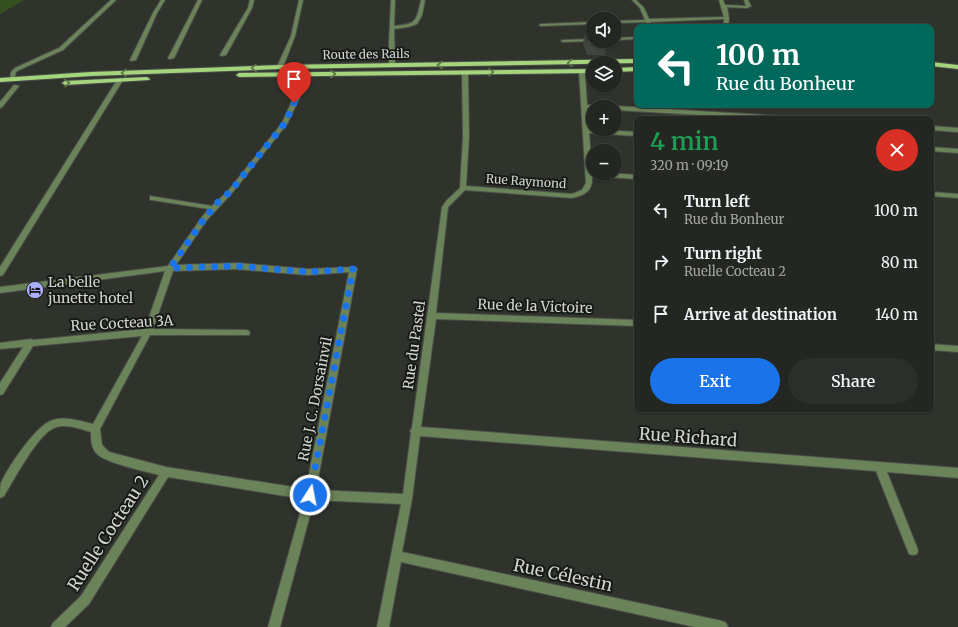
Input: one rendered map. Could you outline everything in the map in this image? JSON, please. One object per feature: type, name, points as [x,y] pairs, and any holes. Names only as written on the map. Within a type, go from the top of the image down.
[{"type":"main road","name":"Route des Rails","points":[[0,86],[91,74],[280,67],[634,61]]},
{"type":"main road","points":[[934,64],[958,67]]},
{"type":"main road","points":[[622,70],[634,69]]},
{"type":"main road","points":[[934,71],[958,73]]},
{"type":"main road","name":"Route des Rails","points":[[0,80],[14,83],[301,74],[586,72]]},
{"type":"street","points":[[0,106],[14,83],[14,72],[17,69],[61,49],[114,0]]},
{"type":"street","points":[[133,60],[155,13],[163,0]]},
{"type":"street","points":[[171,58],[200,0]]},
{"type":"street","points":[[223,55],[250,8],[252,0]]},
{"type":"street","points":[[280,67],[293,36],[301,0]]},
{"type":"street","points":[[392,65],[391,43],[393,0]]},
{"type":"street","points":[[392,28],[408,27],[416,23],[419,19],[423,0]]},
{"type":"street","points":[[634,0],[642,8],[648,24]]},
{"type":"street","points":[[721,0],[727,18],[726,24]]},
{"type":"street","points":[[724,6],[747,7],[749,6],[746,0]]},
{"type":"street","points":[[622,22],[727,18]]},
{"type":"street","points":[[541,24],[586,23]]},
{"type":"street","points":[[622,39],[634,38]]},
{"type":"street","points":[[563,41],[586,40]]},
{"type":"street","name":"Rue Raymond","points":[[582,72],[586,131]]},
{"type":"street","points":[[463,188],[466,137],[465,73]]},
{"type":"street","points":[[301,74],[305,80],[285,123],[230,192],[213,208],[170,268],[148,332],[95,429],[96,444],[99,451],[106,456],[166,472],[310,495],[407,499]]},
{"type":"street","points":[[0,273],[120,80]]},
{"type":"street","points":[[622,108],[747,116]]},
{"type":"street","points":[[934,128],[958,130]]},
{"type":"street","points":[[622,133],[634,134]]},
{"type":"street","points":[[934,149],[958,151]]},
{"type":"street","points":[[622,176],[634,177]]},
{"type":"street","name":"Rue Raymond","points":[[463,188],[572,196],[581,194],[587,190],[590,185],[590,180]]},
{"type":"street","name":"Rue du Pastel","points":[[383,627],[407,499],[445,207],[447,202],[463,188]]},
{"type":"street","points":[[934,194],[958,196]]},
{"type":"street","points":[[152,198],[213,208]]},
{"type":"street","name":"Rue J. C. Dorsainvil","points":[[170,268],[237,266],[307,272],[353,269],[310,495],[274,627]]},
{"type":"street","points":[[0,290],[170,268]]},
{"type":"street","name":"Rue de la Victoire","points":[[432,316],[634,323]]},
{"type":"street","name":"Rue Cocteau 3A","points":[[0,346],[148,332],[246,333]]},
{"type":"street","points":[[0,391],[31,342]]},
{"type":"street","points":[[934,347],[958,349]]},
{"type":"street","points":[[0,493],[36,438],[52,424],[62,422],[95,429]]},
{"type":"street","name":"Rue Richard","points":[[416,431],[958,473]]},
{"type":"street","points":[[880,468],[913,550]]},
{"type":"street","name":"Ruelle Cocteau 2","points":[[57,627],[85,600],[166,472]]},
{"type":"street","name":"Rue Célestin","points":[[396,556],[722,627]]},
{"type":"green space","points":[[0,0],[24,0],[0,14]]},
{"type":"place","name":"La belle junette hotel","points":[[35,290]]},
{"type":"route","points":[[294,103],[285,123],[230,192],[218,202],[204,219],[170,268],[237,266],[307,272],[353,269],[310,495]]}]
